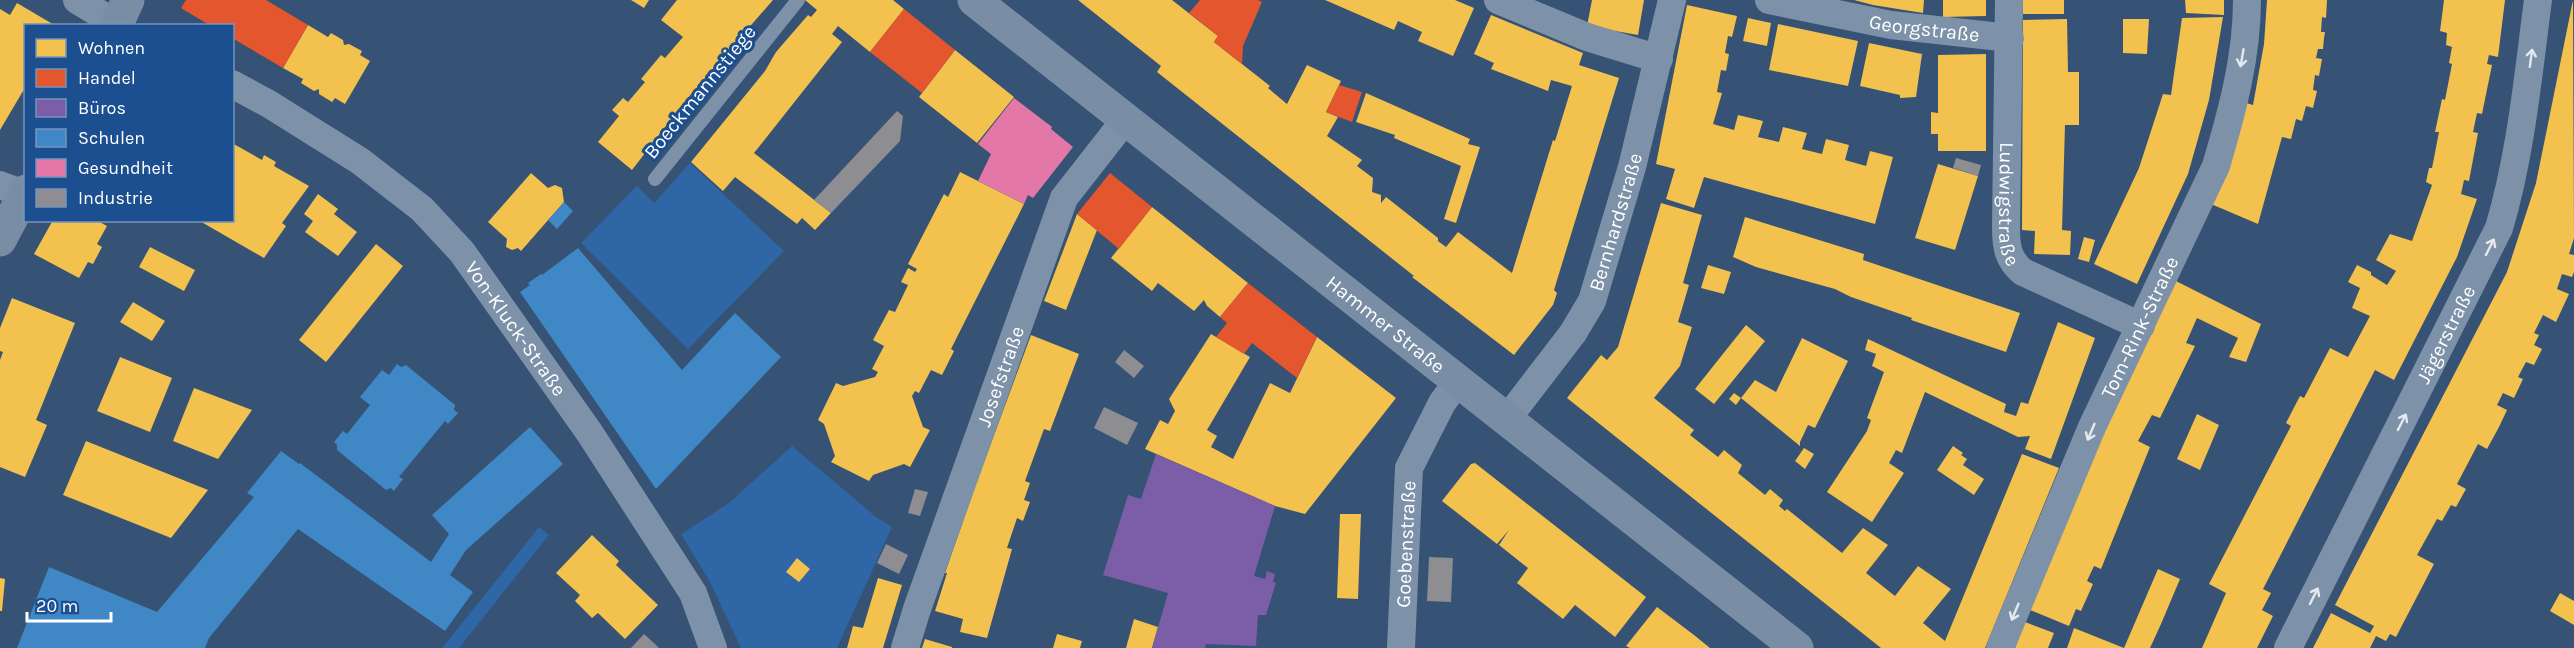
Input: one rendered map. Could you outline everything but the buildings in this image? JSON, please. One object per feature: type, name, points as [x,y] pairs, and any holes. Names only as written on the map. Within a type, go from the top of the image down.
[{"type":"main road","name":"Hammer Straße","points":[[974,0],[1797,648]]},
{"type":"main road","points":[[0,240],[16,190]]},
{"type":"street","points":[[77,0],[121,19]]},
{"type":"street","points":[[1498,0],[1587,37],[1659,59]]},
{"type":"street","name":"Bernhardstraße","points":[[1507,419],[1573,333],[1592,301],[1632,167],[1672,0]]},
{"type":"street","name":"Georgstraße","points":[[1769,0],[1891,25],[2010,38]]},
{"type":"street","name":"Ludwigstraße","points":[[2009,0],[2006,228],[2008,252],[2014,265],[2023,272],[2141,326]]},
{"type":"street","name":"Tom-Rink-Straße","points":[[2000,648],[2092,427],[2216,166],[2228,125],[2247,32],[2247,0]]},
{"type":"street","name":"Jägerstraße","points":[[2288,648],[2499,228],[2511,189],[2518,151],[2538,0]]},
{"type":"street","name":"Von-Kluck-Straße","points":[[234,85],[270,104],[360,161],[422,209],[462,252],[589,432],[681,573],[693,593],[713,648]]},
{"type":"street","name":"Josefstraße","points":[[905,648],[1064,198],[1125,120]]},
{"type":"street","name":"Goebenstraße","points":[[1401,648],[1409,468],[1442,403],[1458,381]]},
{"type":"lane","name":"Boeckmannstiege","points":[[655,179],[798,0]]},
{"type":"shaded area","points":[[690,163],[784,251],[688,349],[581,243],[637,186],[654,203]]},
{"type":"shaded area","points":[[792,446],[876,517],[892,527],[837,648],[741,648],[709,580],[681,534],[729,503]]},
{"type":"shaded area","points":[[539,527],[549,535],[459,648],[442,648]]}]
